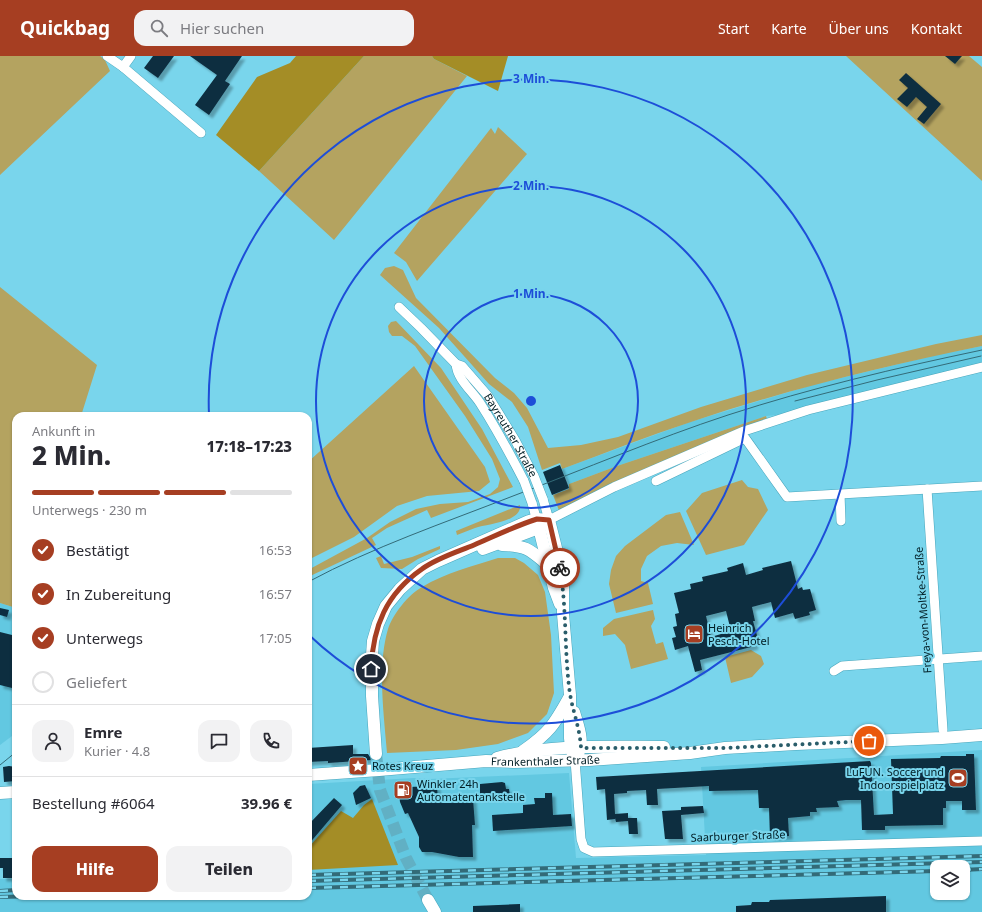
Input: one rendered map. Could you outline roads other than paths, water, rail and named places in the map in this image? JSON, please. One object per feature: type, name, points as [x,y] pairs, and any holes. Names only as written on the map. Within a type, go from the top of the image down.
[{"type":"street","points":[[107,56],[123,67],[201,133]]},
{"type":"street","points":[[123,67],[131,56]]},
{"type":"street","name":"Bayreuther Straße","points":[[399,307],[456,364],[462,366],[488,396],[516,440],[534,476],[543,499],[541,522],[548,565],[564,614]]},
{"type":"street","name":"Bayreuther Straße","points":[[456,364],[456,371],[489,418],[524,481],[532,503],[559,560],[563,586],[570,695],[576,748],[575,760]]},
{"type":"street","points":[[412,578],[496,544],[614,487],[744,431],[808,410],[982,367]]},
{"type":"street","points":[[656,481],[745,438],[786,497],[982,486]]},
{"type":"street","name":"Freya-von-Moltke-Straße","points":[[927,489],[943,730]]},
{"type":"street","points":[[840,494],[842,521]]},
{"type":"street","points":[[376,754],[371,669],[373,641],[378,624],[386,606],[400,589],[422,569],[438,560],[541,522]]},
{"type":"street","points":[[496,544],[518,545],[529,549],[548,565]]},
{"type":"street","points":[[834,671],[842,666],[982,656]]},
{"type":"street","points":[[522,752],[546,734],[555,723],[570,695]]},
{"type":"street","name":"Frankenthaler Straße","points":[[486,761],[522,752],[576,748],[725,748],[982,735]]},
{"type":"street","name":"Frankenthaler Straße","points":[[312,775],[486,761],[514,762],[575,760],[690,753],[725,748]]},
{"type":"street","name":"Saarburger Straße","points":[[575,760],[581,839],[584,848],[593,852],[982,841]]},
{"type":"street","points":[[0,793],[12,792]]},
{"type":"street","points":[[428,900],[435,912]]},
{"type":"tunnel","points":[[376,754],[380,790],[406,858],[428,900]]},
{"type":"tram line","points":[[312,580],[333,569],[409,536],[701,424],[759,405],[822,387],[982,350]]},
{"type":"tram line","points":[[795,401],[981,356]]},
{"type":"tram line","points":[[0,765],[12,755]]},
{"type":"railway","points":[[312,875],[982,856]]},
{"type":"railway","points":[[312,881],[982,862]]},
{"type":"railway","points":[[970,870],[982,869]]},
{"type":"railway","points":[[312,888],[930,871]]},
{"type":"railway","points":[[0,891],[12,890]]},
{"type":"railway","points":[[0,897],[12,897]]},
{"type":"place","name":"Heinrich Pesch-Hotel","points":[[694,634]]},
{"type":"place","name":"Rotes Kreuz","points":[[358,766]]},
{"type":"place","name":"LuFUN. Soccer und Indoorspielplatz","points":[[958,778]]},
{"type":"place","name":"Winkler 24h Automatentankstelle","points":[[403,790]]}]
